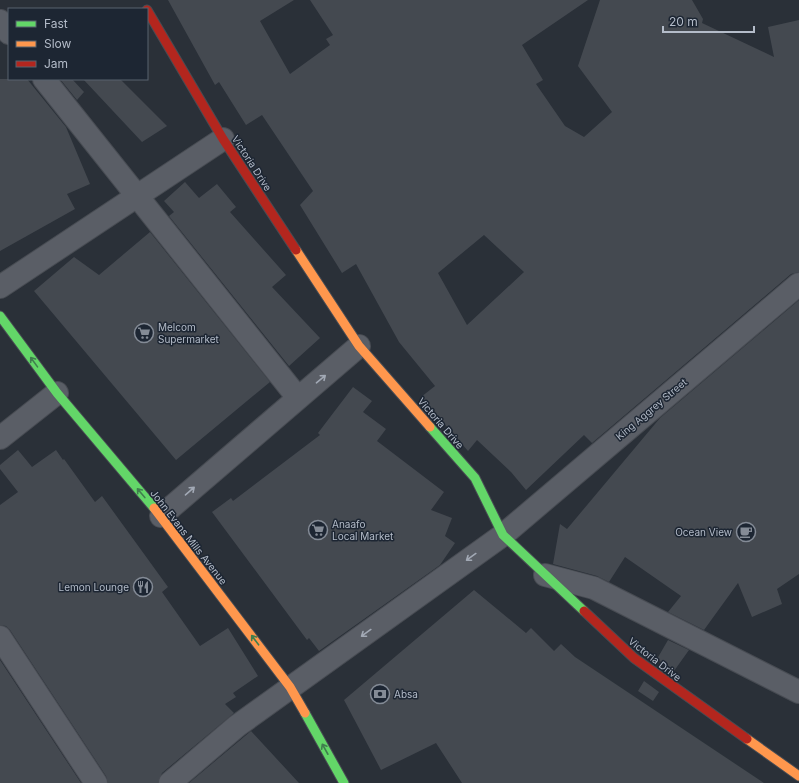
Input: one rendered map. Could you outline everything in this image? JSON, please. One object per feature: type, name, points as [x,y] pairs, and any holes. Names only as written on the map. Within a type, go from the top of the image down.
[{"type":"street","name":"Victoria Drive","points":[[148,11],[223,139],[359,346],[475,478],[503,535],[634,658],[799,776]]},
{"type":"street","points":[[0,21],[8,32]]},
{"type":"street","points":[[45,80],[298,398]]},
{"type":"street","points":[[0,287],[223,139]]},
{"type":"street","name":"King Aggrey Street","points":[[170,783],[237,726],[503,535],[799,284]]},
{"type":"street","name":"John Evans Mills Avenue","points":[[0,316],[57,393],[161,516],[290,687],[344,783]]},
{"type":"street","points":[[161,516],[359,346]]},
{"type":"street","points":[[0,438],[57,393]]},
{"type":"street","points":[[545,575],[594,588],[799,692]]},
{"type":"street","points":[[0,637],[96,783]]},
{"type":"building","points":[[168,0],[294,0],[260,21],[290,74],[330,45],[326,39],[333,35],[310,0],[588,0],[522,45],[543,80],[536,84],[565,126],[584,137],[612,112],[578,66],[600,0],[692,0],[703,19],[702,23],[774,57],[768,27],[799,20],[799,272],[791,274],[592,443],[584,435],[526,490],[511,472],[477,440],[468,451],[421,397],[435,386],[399,342],[356,264],[342,273],[300,205],[313,191],[262,115],[246,125],[219,82],[215,85]],"holes":[[[484,235],[524,272],[467,325],[438,273]]]},
{"type":"building","points":[[0,79],[28,80],[66,127],[90,184],[67,194],[75,209],[0,251]]},
{"type":"building","points":[[61,80],[73,80],[84,92],[77,100]]},
{"type":"building","points":[[84,80],[121,80],[167,126],[142,142]]},
{"type":"building","points":[[185,182],[199,198],[217,184],[236,207],[230,212],[286,275],[272,287],[320,338],[289,366],[169,216],[174,212],[164,201]]},
{"type":"building","points":[[150,232],[270,382],[176,460],[34,291],[74,257],[99,275]]},
{"type":"building","points":[[799,300],[799,574],[777,589],[782,604],[752,617],[738,583],[704,630],[668,612],[681,596],[625,557],[609,582],[597,576],[553,564],[560,524],[567,529],[660,418]]},
{"type":"building","points":[[353,387],[372,401],[363,412],[386,429],[377,441],[444,492],[431,510],[452,518],[445,536],[455,543],[440,565],[319,651],[309,638],[307,640],[212,512],[231,498],[233,501],[320,435],[318,433]]},
{"type":"building","points":[[18,450],[32,467],[56,450],[95,502],[102,496],[168,587],[162,592],[200,646],[228,628],[258,676],[233,693],[236,697],[225,704],[234,713],[162,773],[158,783],[108,783],[106,776],[10,630],[6,626],[0,625],[0,505],[18,492],[0,469],[0,465]]},
{"type":"building","points":[[474,590],[526,633],[531,628],[554,651],[561,644],[575,657],[764,783],[462,783],[436,743],[381,770],[344,700]]},
{"type":"building","points":[[668,640],[689,650],[674,671],[657,659]]},
{"type":"building","points":[[0,660],[81,783],[0,783]]},
{"type":"building","points":[[644,681],[659,692],[653,701],[638,691]]},
{"type":"building","points":[[251,731],[299,783],[189,783],[245,736]]},
{"type":"traffic: fast","points":[[0,316],[57,393],[154,508]]},
{"type":"traffic: fast","points":[[430,427],[475,478],[503,535],[584,611]]},
{"type":"traffic: fast","points":[[305,713],[344,783]]},
{"type":"traffic: slow","points":[[296,250],[359,346],[430,427]]},
{"type":"traffic: slow","points":[[154,508],[290,687],[305,713]]},
{"type":"traffic: slow","points":[[747,739],[799,776]]},
{"type":"traffic: jam","points":[[148,12],[223,139],[296,250]]},
{"type":"traffic: jam","points":[[584,611],[634,658],[747,739]]},
{"type":"place","name":"Melcom Supermarket","points":[[144,333]]},
{"type":"place","name":"Anaafo Local Market","points":[[318,530]]},
{"type":"place","name":"Ocean View","points":[[746,532]]},
{"type":"place","name":"Lemon Lounge","points":[[143,587]]},
{"type":"place","name":"Absa","points":[[380,694]]}]
